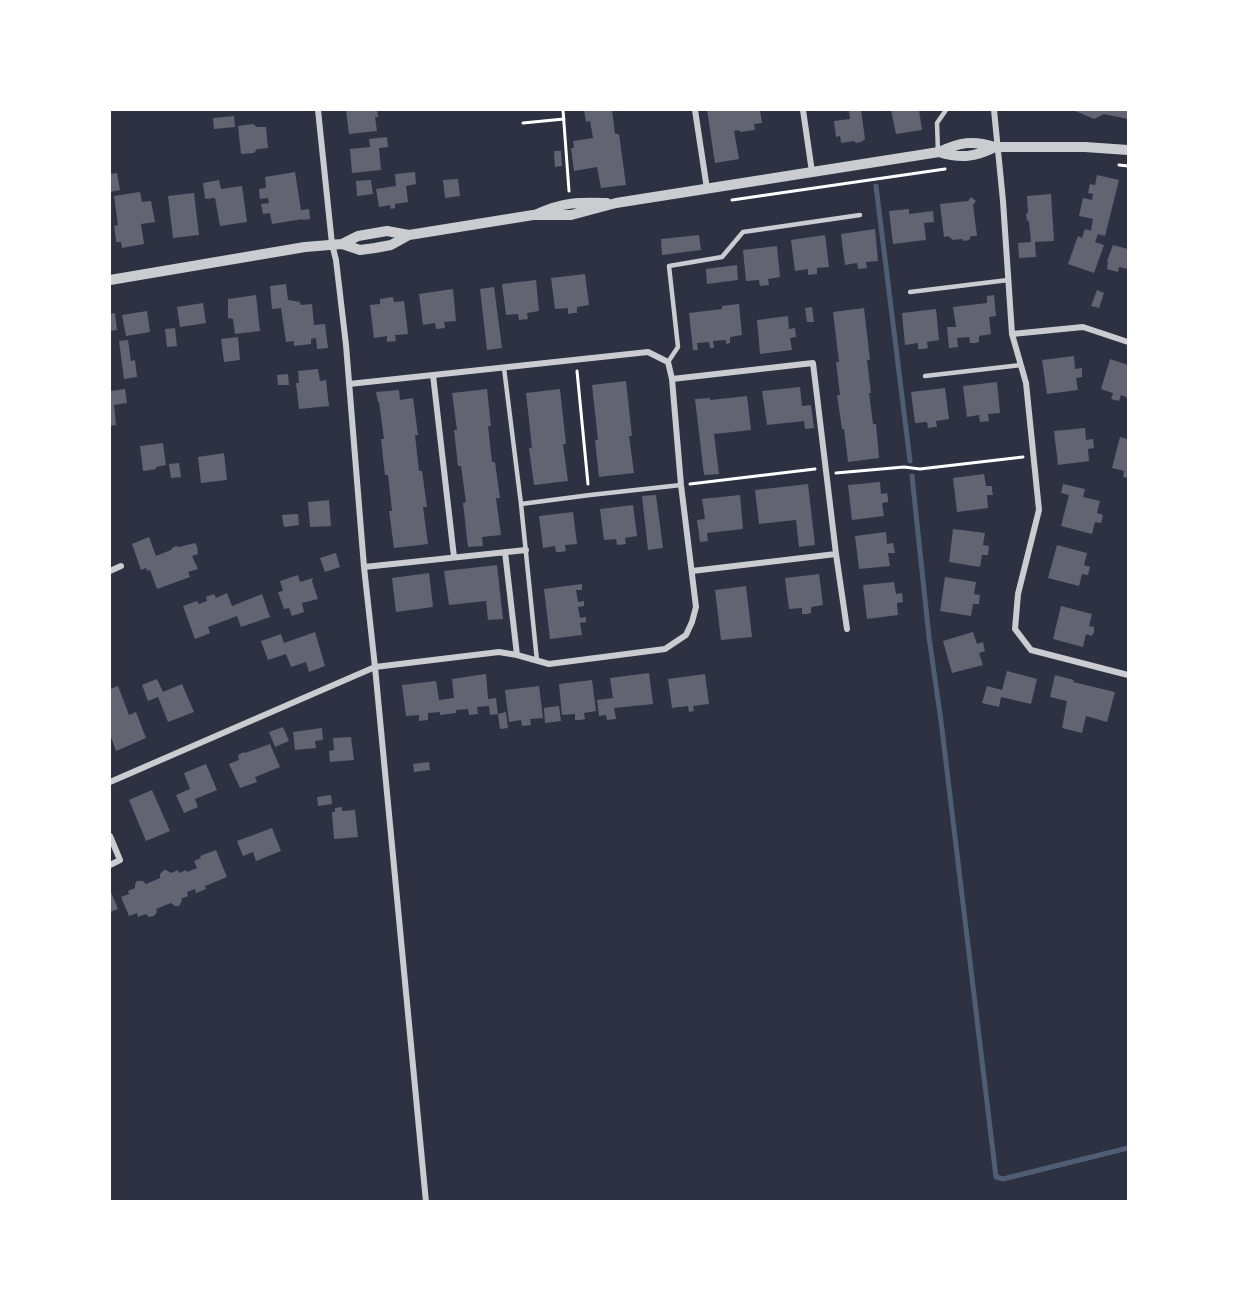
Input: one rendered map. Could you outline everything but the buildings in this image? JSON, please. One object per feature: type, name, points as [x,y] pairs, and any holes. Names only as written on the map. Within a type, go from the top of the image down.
[{"type":"street","points":[[318,110],[337,244],[336,260],[346,345],[364,567],[426,1202]]},
{"type":"street","points":[[695,110],[708,189]]},
{"type":"street","points":[[803,110],[812,172]]},
{"type":"street","points":[[994,110],[1012,334],[1026,383],[1039,510],[1018,594],[1015,629],[1031,650],[1128,675]]},
{"type":"street","points":[[110,280],[304,247],[337,244],[358,236],[387,231],[409,235],[535,215],[555,206],[570,203],[616,203],[939,152],[966,142],[997,147],[1085,147],[1128,150]]},
{"type":"street","points":[[1012,334],[1083,327],[1128,342]]},
{"type":"street","points":[[110,782],[375,667],[499,652],[549,664],[665,649],[686,635],[696,607],[681,485],[672,380],[668,362],[648,352],[349,384]]},
{"type":"street","points":[[672,380],[813,363],[847,629]]},
{"type":"street","points":[[433,375],[454,557]]},
{"type":"street","points":[[364,567],[526,550]]},
{"type":"street","points":[[505,552],[517,655]]},
{"type":"street","points":[[692,571],[836,554]]},
{"type":"street","points":[[110,571],[121,566]]},
{"type":"street","points":[[110,836],[120,860],[110,865]]},
{"type":"lane","points":[[939,152],[937,123],[946,110]]},
{"type":"lane","points":[[668,362],[678,347],[669,266],[722,257],[743,232],[860,215]]},
{"type":"lane","points":[[909,292],[1008,280]]},
{"type":"lane","points":[[925,376],[1021,365]]},
{"type":"lane","points":[[504,368],[537,661]]},
{"type":"lane","points":[[521,504],[681,485]]},
{"type":"path","points":[[563,110],[569,198]]},
{"type":"path","points":[[523,123],[564,119]]},
{"type":"path","points":[[576,361],[590,495]]},
{"type":"path","points":[[681,485],[812,469],[840,474],[904,467],[920,469],[1034,456]]},
{"type":"waterway","points":[[876,186],[910,461]]},
{"type":"waterway","points":[[912,476],[929,637],[996,1177],[1003,1179],[1128,1148]]}]
